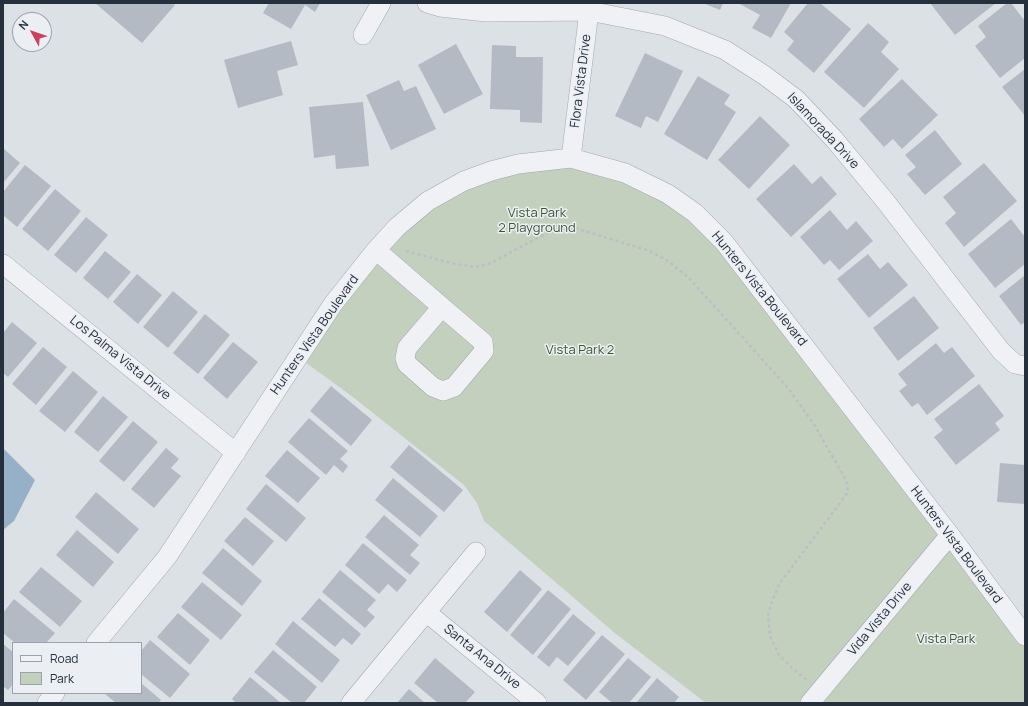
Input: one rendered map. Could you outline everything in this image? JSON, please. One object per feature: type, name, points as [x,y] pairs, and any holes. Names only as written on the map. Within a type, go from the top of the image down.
[{"type":"street","points":[[363,35],[381,3]]},
{"type":"street","name":"Islamorada Drive","points":[[427,3],[440,7],[486,12],[590,7],[665,26],[725,50],[764,75],[796,99],[834,139],[886,202],[1000,351],[1015,364],[1025,366]]},
{"type":"street","name":"Flora Vista Drive","points":[[571,158],[590,7]]},
{"type":"street","name":"Hunters Vista Boulevard","points":[[97,642],[167,557],[334,304],[379,247],[417,209],[440,193],[464,181],[491,171],[518,164],[571,158],[625,173],[668,194],[695,212],[724,242],[950,535],[1025,636]]},
{"type":"street","points":[[379,247],[442,307]]},
{"type":"street","name":"Los Palma Vista Drive","points":[[3,264],[236,453]]},
{"type":"street","name":"Vida Vista Drive","points":[[815,696],[950,535]]},
{"type":"street","points":[[351,703],[476,552]]},
{"type":"street","name":"Santa Ana Drive","points":[[426,612],[537,703]]},
{"type":"street","points":[[47,703],[54,694]]},
{"type":"path","points":[[379,247],[455,264],[475,266],[489,264],[541,236],[559,229],[575,228],[650,251],[668,261],[688,277],[788,388],[815,426],[846,480],[848,488],[846,495],[780,583],[768,615],[770,636],[779,654],[815,696]]},
{"type":"green space","name":"Vista Park 2","points":[[571,158],[695,213],[1025,636],[1025,703],[706,703],[616,634],[484,521],[477,503],[464,485],[349,394],[298,357],[316,330],[440,193]]},
{"type":"water","points":[[3,448],[35,480],[14,521],[3,530]]},
{"type":"building","points":[[95,3],[173,3],[175,5],[142,43]]},
{"type":"building","points":[[269,3],[320,3],[315,12],[305,5],[291,29],[263,13]]},
{"type":"building","points":[[703,3],[723,3],[720,10]]},
{"type":"building","points":[[738,3],[791,3],[771,38],[752,28],[760,15]]},
{"type":"building","points":[[808,3],[820,3],[851,29],[814,73],[787,50],[794,41],[784,32]]},
{"type":"building","points":[[930,3],[996,3],[955,35]]},
{"type":"building","points":[[1007,3],[1011,3],[1025,21],[1025,58],[1000,78],[975,46],[986,37],[978,26]]},
{"type":"building","points":[[868,23],[889,42],[881,52],[899,69],[864,108],[824,72]]},
{"type":"building","points":[[291,41],[298,65],[277,71],[283,95],[238,108],[224,60]]},
{"type":"building","points":[[456,44],[483,94],[444,114],[418,65]]},
{"type":"building","points":[[492,45],[516,46],[516,57],[543,57],[542,123],[520,122],[520,110],[490,109]]},
{"type":"building","points":[[645,53],[683,71],[658,122],[646,116],[641,128],[615,116]]},
{"type":"building","points":[[1025,69],[1025,116],[1002,87]]},
{"type":"building","points":[[698,76],[730,95],[724,104],[736,112],[707,160],[664,134]]},
{"type":"building","points":[[902,79],[938,115],[902,149],[893,139],[884,147],[859,119]]},
{"type":"building","points":[[399,80],[404,91],[416,86],[436,129],[391,150],[366,95]]},
{"type":"building","points":[[363,102],[369,166],[336,169],[335,155],[314,158],[309,107]]},
{"type":"building","points":[[760,116],[790,145],[749,189],[718,160]]},
{"type":"building","points":[[935,130],[962,164],[925,195],[907,174],[916,167],[905,155]]},
{"type":"building","points":[[3,148],[20,163],[3,183]]},
{"type":"building","points":[[984,163],[1017,201],[964,247],[945,223],[956,213],[943,197]]},
{"type":"building","points":[[794,164],[812,184],[821,176],[837,194],[791,237],[756,199]]},
{"type":"building","points":[[25,165],[51,186],[17,227],[3,215],[3,192]]},
{"type":"building","points":[[55,189],[81,211],[48,251],[22,229]]},
{"type":"building","points":[[830,210],[847,230],[856,221],[873,241],[839,270],[830,260],[824,265],[800,237]]},
{"type":"building","points":[[86,217],[108,235],[76,273],[54,255]]},
{"type":"building","points":[[1011,219],[1025,237],[1025,264],[995,288],[968,254]]},
{"type":"building","points":[[105,251],[131,272],[108,299],[83,278]]},
{"type":"building","points":[[868,254],[880,269],[888,262],[908,285],[869,318],[837,279]]},
{"type":"building","points":[[137,274],[162,295],[138,324],[113,302]]},
{"type":"building","points":[[1025,275],[1025,322],[1021,325],[999,296]]},
{"type":"building","points":[[173,291],[198,312],[168,348],[143,327]]},
{"type":"building","points":[[914,296],[939,328],[898,361],[873,328]]},
{"type":"building","points":[[205,314],[230,335],[198,374],[173,353]]},
{"type":"building","points":[[12,322],[37,343],[8,377],[3,373],[3,333]]},
{"type":"building","points":[[233,342],[258,362],[227,399],[203,378]]},
{"type":"building","points":[[936,343],[944,353],[952,347],[975,376],[927,415],[918,403],[912,407],[899,391],[907,385],[898,374]]},
{"type":"building","points":[[43,347],[67,367],[36,405],[12,384]]},
{"type":"building","points":[[73,371],[98,392],[65,432],[39,411]]},
{"type":"building","points":[[979,384],[1004,416],[995,423],[1000,430],[956,465],[934,437],[943,430],[934,419]]},
{"type":"building","points":[[331,386],[372,420],[351,446],[310,411]]},
{"type":"building","points":[[103,396],[128,417],[98,452],[74,432]]},
{"type":"building","points":[[309,418],[348,451],[340,459],[348,466],[343,473],[334,465],[326,475],[288,442]]},
{"type":"building","points":[[133,421],[158,442],[124,482],[99,461]]},
{"type":"building","points":[[409,445],[463,490],[444,512],[390,467]]},
{"type":"building","points":[[166,448],[179,459],[171,468],[181,476],[154,508],[131,489]]},
{"type":"building","points":[[287,450],[320,478],[298,503],[265,476]]},
{"type":"building","points":[[1000,463],[1025,465],[1025,504],[997,502]]},
{"type":"building","points":[[393,478],[438,516],[420,537],[375,500]]},
{"type":"building","points":[[266,484],[306,518],[286,542],[246,509]]},
{"type":"building","points":[[96,492],[139,529],[118,554],[75,517]]},
{"type":"building","points":[[384,515],[419,545],[410,555],[420,563],[410,575],[365,537]]},
{"type":"building","points":[[245,517],[274,541],[253,566],[224,541]]},
{"type":"building","points":[[77,530],[114,562],[93,587],[56,555]]},
{"type":"building","points":[[363,543],[407,580],[397,592],[388,584],[379,594],[345,565]]},
{"type":"building","points":[[223,548],[262,581],[242,606],[202,573]]},
{"type":"building","points":[[41,567],[82,601],[60,627],[19,592]]},
{"type":"building","points":[[340,570],[376,600],[367,610],[375,617],[365,628],[322,592]]},
{"type":"building","points":[[520,570],[542,589],[507,632],[484,612]]},
{"type":"building","points":[[202,582],[242,615],[221,640],[181,607]]},
{"type":"building","points":[[548,590],[571,609],[533,655],[510,635]]},
{"type":"building","points":[[319,598],[361,634],[352,645],[343,638],[335,647],[301,619]]},
{"type":"building","points":[[14,599],[55,633],[47,642],[14,642],[3,633],[3,613]]},
{"type":"building","points":[[178,613],[210,640],[190,665],[157,637]]},
{"type":"building","points":[[573,614],[596,633],[568,666],[557,657],[549,667],[537,657]]},
{"type":"building","points":[[293,621],[340,660],[322,683],[275,644]]},
{"type":"building","points":[[602,635],[625,654],[586,700],[563,680]]},
{"type":"building","points":[[150,640],[190,674],[170,698],[142,675],[142,650]]},
{"type":"building","points":[[3,644],[12,651],[12,685],[8,690],[3,686]]},
{"type":"building","points":[[273,650],[317,687],[304,703],[292,703],[254,672]]},
{"type":"building","points":[[435,658],[475,692],[465,703],[438,703],[414,683]]},
{"type":"building","points":[[628,658],[651,677],[629,703],[610,703],[611,702],[599,692]]},
{"type":"building","points":[[250,677],[281,703],[236,703],[232,699]]},
{"type":"building","points":[[657,678],[679,697],[674,703],[636,703]]},
{"type":"building","points":[[142,684],[161,700],[158,703],[116,703],[105,694],[142,694]]},
{"type":"building","points":[[409,689],[425,703],[397,703]]},
{"type":"park label","name":"Vista Park 2 Playground","points":[[537,220]]},
{"type":"park label","name":"Vista Park","points":[[946,639]]}]
